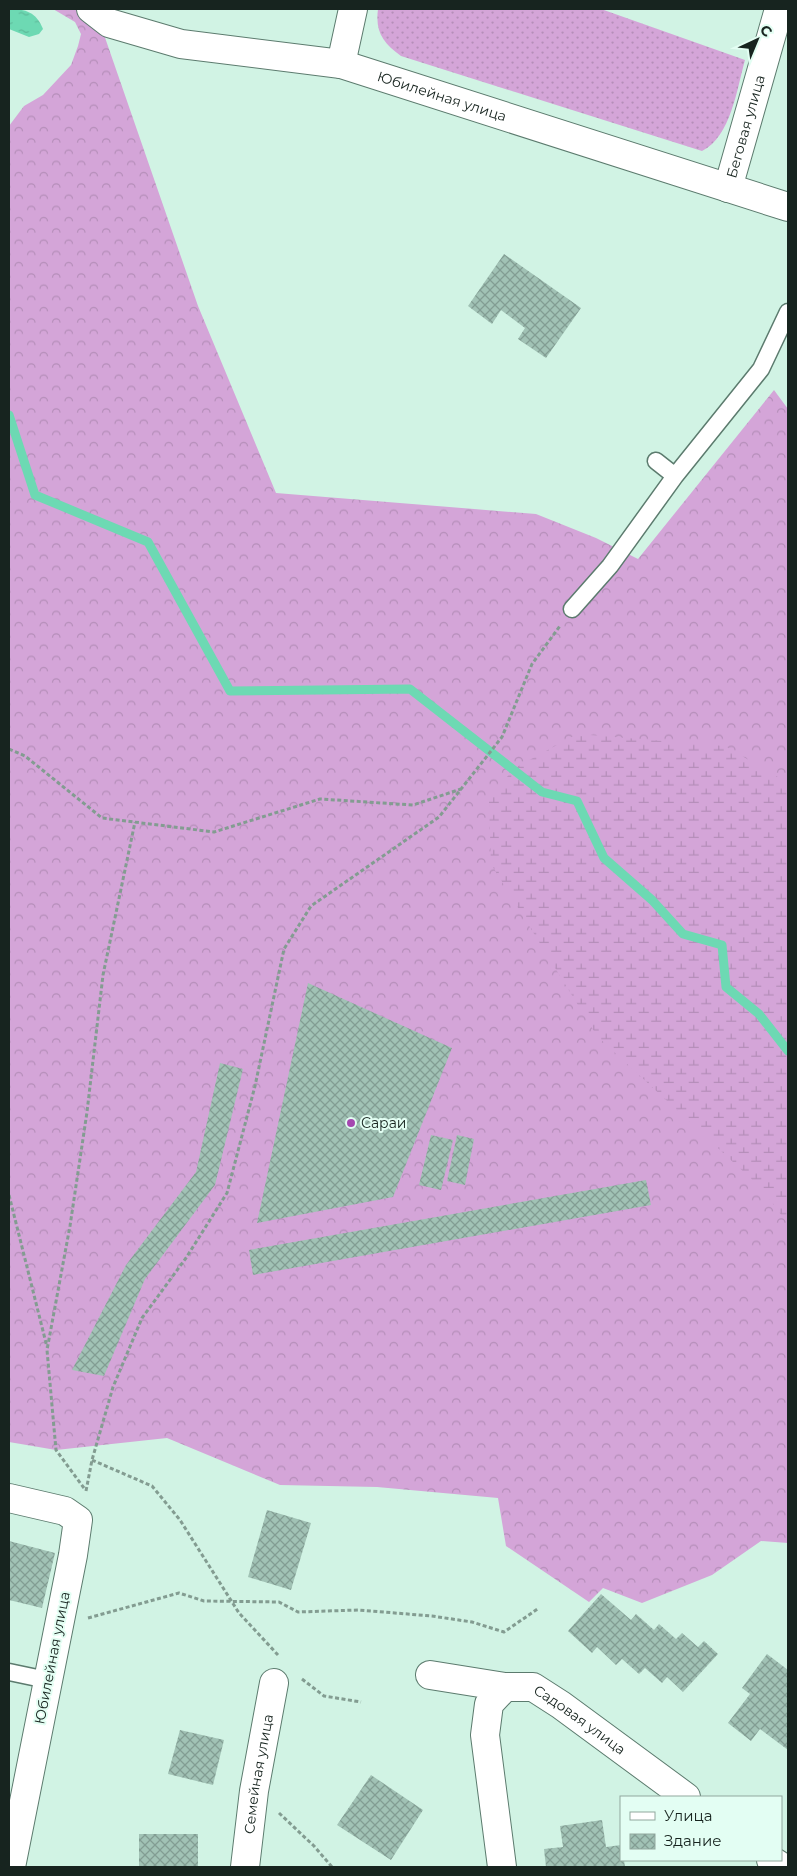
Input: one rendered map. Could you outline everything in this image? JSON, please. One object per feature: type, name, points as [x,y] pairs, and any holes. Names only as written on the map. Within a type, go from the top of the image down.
[{"type":"street","name":"Юбилейная улица","points":[[92,9],[109,23],[181,44],[341,64],[457,103],[788,207]]},
{"type":"street","points":[[341,64],[353,9]]},
{"type":"street","name":"Беговая улица","points":[[728,188],[779,9]]},
{"type":"street","name":"Юбилейная улица","points":[[9,1498],[65,1511],[78,1520],[73,1554],[11,1867]]},
{"type":"street","name":"Семейная улица","points":[[245,1867],[254,1791],[278,1671]]},
{"type":"street","name":"Садовая улица","points":[[430,1675],[505,1687],[533,1687],[554,1700],[685,1796]]},
{"type":"street","points":[[502,1867],[485,1735],[489,1704],[505,1687]]},
{"type":"lane","points":[[572,609],[610,566],[675,476],[761,370],[788,312]]},
{"type":"lane","points":[[656,461],[675,476]]},
{"type":"lane","points":[[9,1672],[47,1680]]},
{"type":"path","points":[[278,1671],[180,1520],[152,1486],[92,1460],[113,1387],[142,1318],[186,1258],[227,1194],[255,1086],[284,949],[311,906],[439,817],[502,737],[532,664],[572,609]]},
{"type":"path","points":[[9,749],[25,756],[102,818],[214,832],[320,799],[413,805],[461,789]]},
{"type":"path","points":[[47,1350],[70,1226],[87,1112],[103,975],[135,822]]},
{"type":"path","points":[[9,1195],[47,1350],[56,1450],[86,1491]]},
{"type":"path","points":[[61,1613],[84,1619],[180,1594],[204,1600],[279,1602],[298,1612],[358,1610],[432,1616],[472,1622],[504,1632],[539,1608]]},
{"type":"path","points":[[301,1678],[324,1696],[361,1702]]},
{"type":"path","points":[[254,1791],[314,1846],[332,1867]]},
{"type":"green space","points":[[53,9],[79,9],[101,26],[198,306],[276,493],[536,514],[596,538],[638,559],[774,390],[788,409],[788,1543],[761,1541],[712,1575],[642,1603],[603,1588],[589,1602],[506,1546],[498,1498],[377,1487],[280,1485],[167,1438],[56,1450],[9,1442],[9,126],[24,106],[43,95],[71,65],[81,34],[75,22]]},
{"type":"green space","points":[[378,9],[601,9],[745,60],[736,97],[726,123],[720,135],[702,151],[401,56],[389,46],[379,31]]},
{"type":"green space","points":[[577,734],[725,746],[788,783],[788,1224],[761,1188],[597,1036],[491,864],[489,801],[513,769]]},
{"type":"water","points":[[9,9],[21,10],[34,15],[43,29],[39,34],[29,37],[9,29]]},
{"type":"building","points":[[504,254],[581,308],[546,358],[518,339],[525,328],[501,310],[492,324],[468,306]]},
{"type":"building","name":"Сараи","points":[[308,983],[452,1048],[393,1197],[257,1223]]},
{"type":"building","points":[[220,1063],[243,1069],[215,1185],[145,1279],[104,1376],[72,1370],[126,1265],[196,1172]]},
{"type":"building","points":[[431,1135],[453,1140],[441,1190],[419,1185]]},
{"type":"building","points":[[457,1135],[474,1139],[465,1185],[447,1181]]},
{"type":"building","points":[[646,1180],[651,1205],[253,1275],[249,1250]]},
{"type":"building","points":[[267,1510],[311,1523],[291,1590],[248,1577]]},
{"type":"building","points":[[9,1541],[55,1553],[42,1608],[9,1600]]},
{"type":"building","points":[[601,1594],[631,1620],[636,1614],[654,1630],[659,1624],[676,1639],[682,1633],[698,1647],[704,1641],[718,1654],[683,1692],[667,1677],[662,1683],[645,1668],[639,1674],[622,1659],[616,1665],[597,1647],[592,1653],[568,1631]]},
{"type":"building","points":[[767,1654],[788,1670],[788,1750],[760,1729],[751,1741],[728,1723],[750,1694],[742,1688]]},
{"type":"building","points":[[180,1730],[224,1740],[213,1785],[168,1774]]},
{"type":"building","points":[[371,1775],[423,1810],[391,1860],[337,1825]]},
{"type":"building","points":[[602,1820],[606,1847],[620,1845],[620,1861],[624,1861],[625,1867],[546,1867],[544,1849],[563,1847],[560,1826]]},
{"type":"building","points":[[139,1834],[198,1834],[198,1867],[139,1867]]},
{"type":"waterway","points":[[9,415],[35,495],[148,542],[230,691],[410,689],[542,792],[577,801],[604,858],[652,900],[683,934],[722,945],[726,987],[759,1014],[788,1051]]},
{"type":"place","name":"Сараи","points":[[351,1123]]}]
